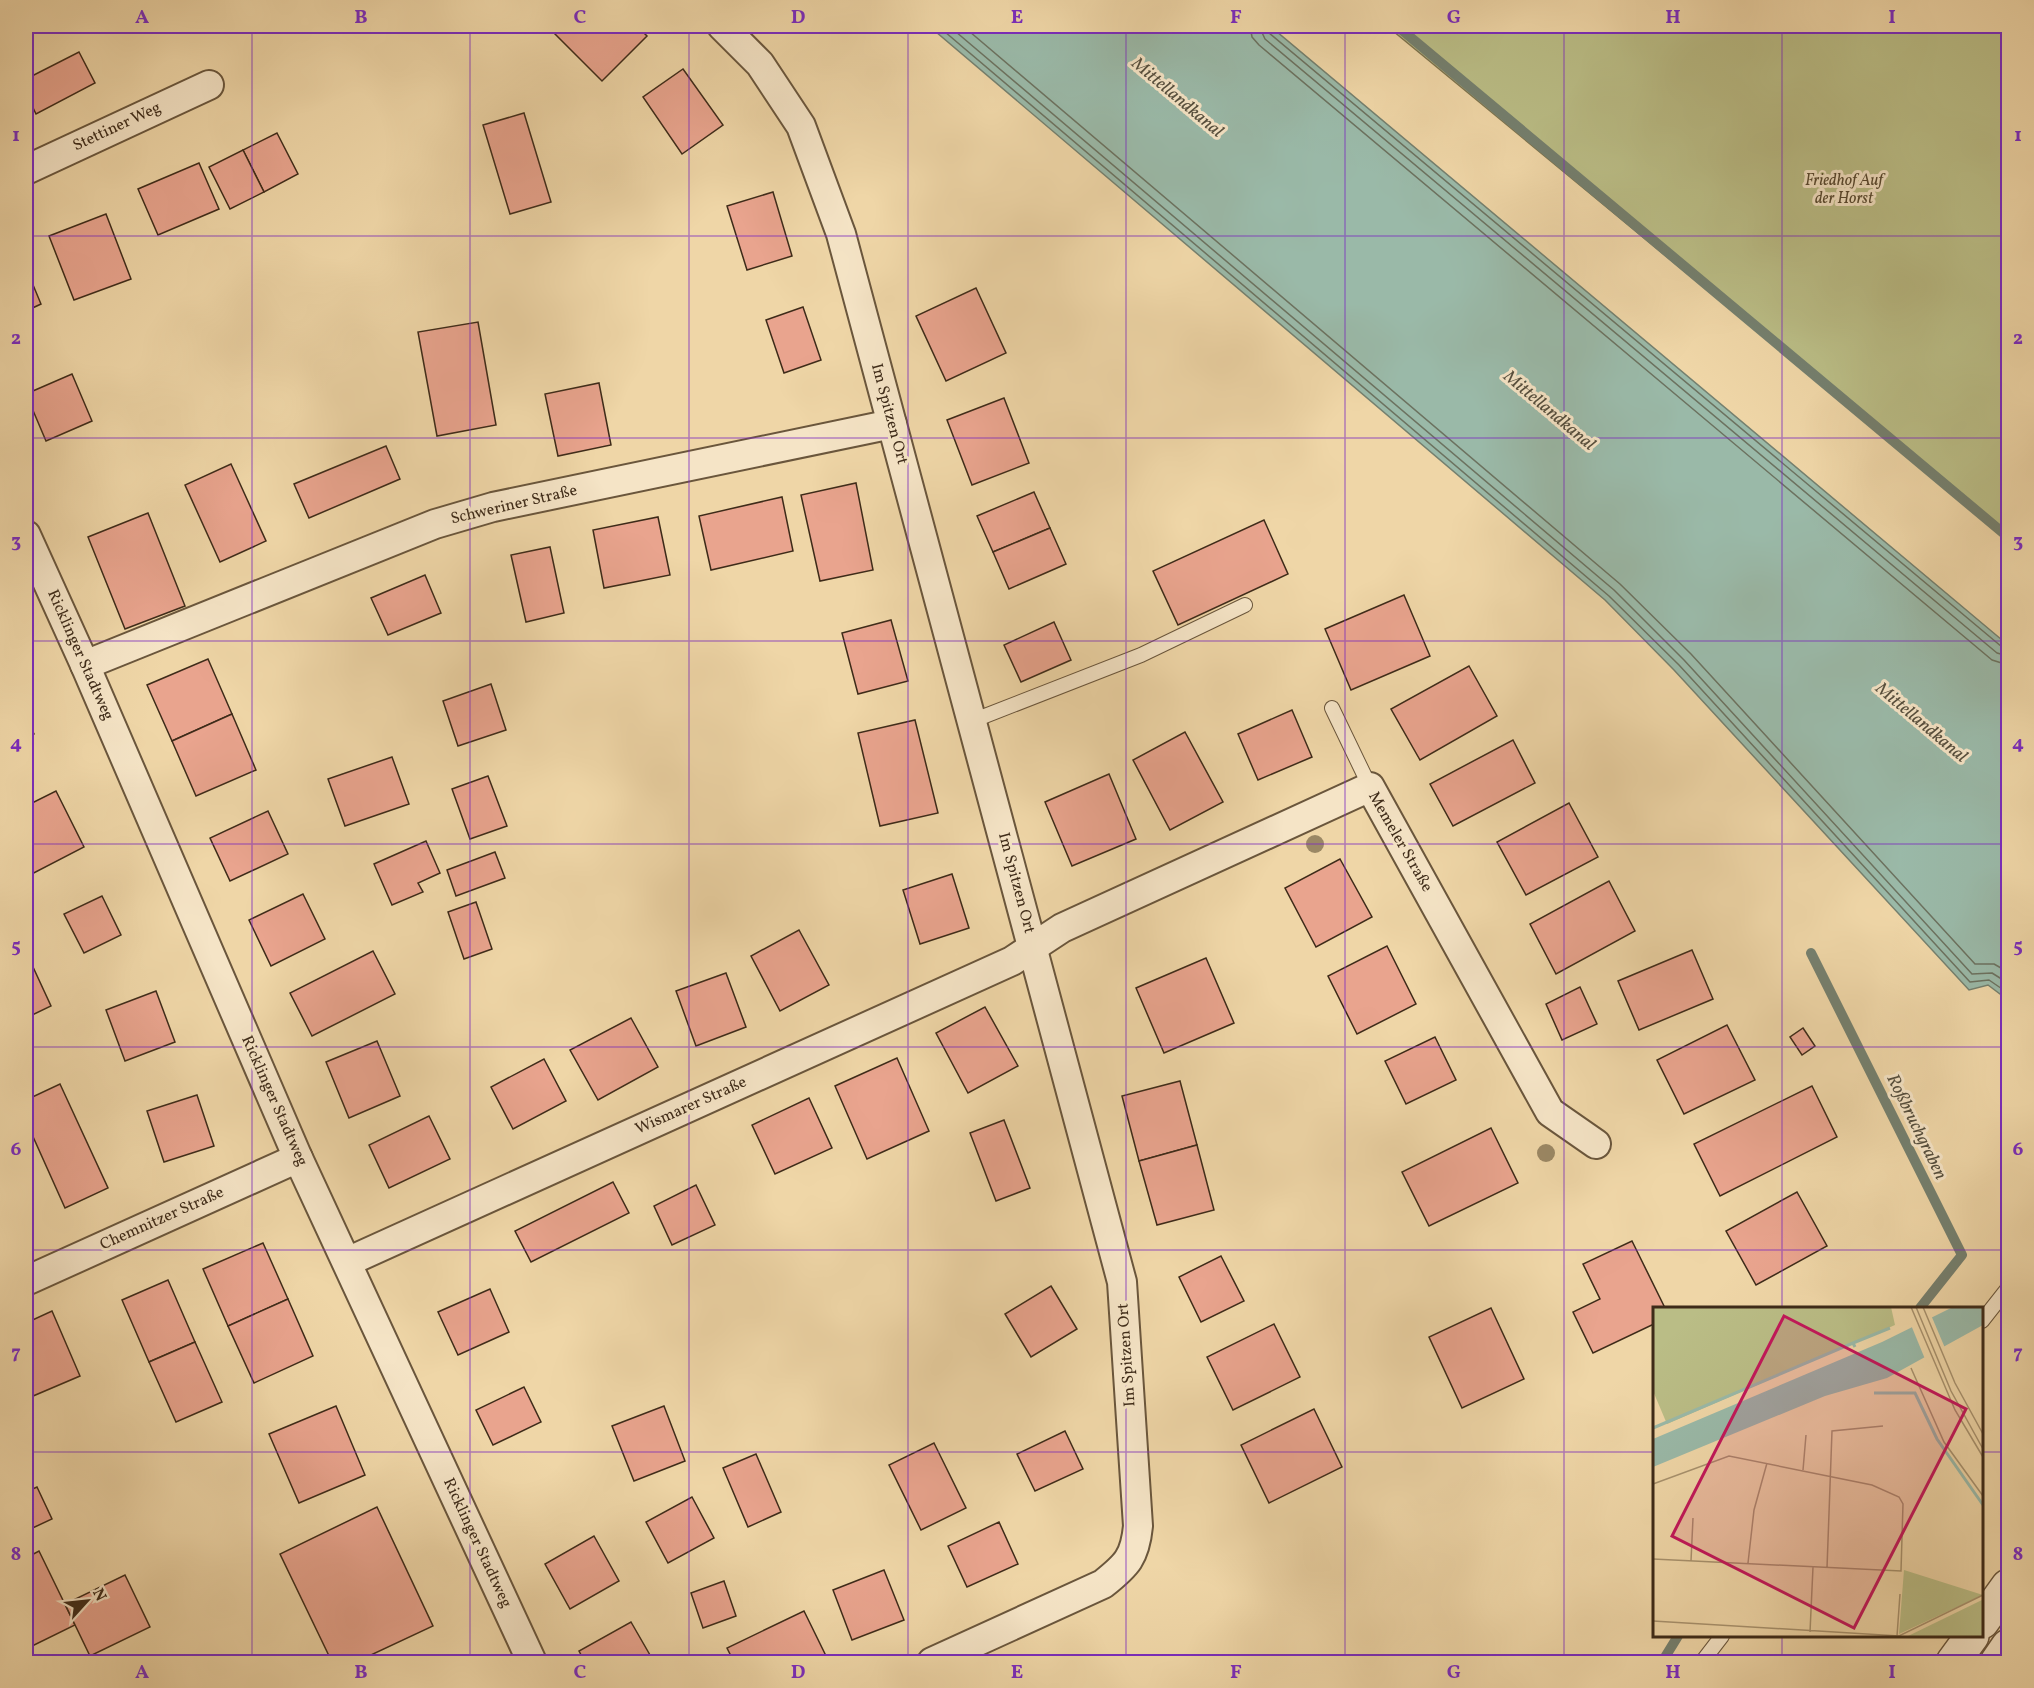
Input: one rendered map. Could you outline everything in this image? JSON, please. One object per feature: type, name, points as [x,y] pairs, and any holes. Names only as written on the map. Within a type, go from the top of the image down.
[{"type":"street","name":"Im Spitzen Ort","points":[[722,26],[760,64],[801,126],[841,234],[1122,1282],[1138,1526],[1136,1549],[1120,1570],[1102,1584],[932,1662]]},
{"type":"street","name":"Stettiner Weg","points":[[26,170],[209,86]]},
{"type":"street","name":"Schweriner Straße","points":[[86,665],[435,524],[493,507],[892,424]]},
{"type":"street","name":"Ricklinger Stadtweg","points":[[26,535],[86,665],[298,1158],[532,1662]]},
{"type":"street","name":"Memeler Straße","points":[[1033,947],[1062,928],[1370,787],[1550,1112],[1596,1144]]},
{"type":"street","name":"Wismarer Straße","points":[[347,1262],[1012,961],[1033,947]]},
{"type":"street","name":"Chemnitzer Straße","points":[[26,1281],[298,1158]]},
{"type":"street","points":[[1983,1621],[2008,1586]]},
{"type":"street","points":[[1953,1662],[1971,1637]]},
{"type":"street","points":[[1997,1662],[2008,1646]]},
{"type":"lane","points":[[972,721],[1141,655],[1245,605]]},
{"type":"lane","points":[[1332,708],[1370,787]]},
{"type":"lane","points":[[1983,1320],[2008,1288]]},
{"type":"lane","points":[[1702,1662],[1721,1637]]},
{"type":"green space","name":"Friedhof Auf der Horst","points":[[1387,26],[2008,26],[2008,538]]},
{"type":"water","name":"Mittellandkanal","points":[[929,26],[1270,26],[2008,645],[2008,1000],[1988,985],[1969,990],[1674,670],[1605,600]]},
{"type":"building","points":[[557,26],[637,26],[647,36],[602,81],[552,31]]},
{"type":"building","points":[[79,52],[95,83],[36,114],[26,93],[26,79]]},
{"type":"building","points":[[683,69],[723,125],[682,154],[643,97]]},
{"type":"building","points":[[524,113],[551,202],[510,214],[483,125]]},
{"type":"building","points":[[277,133],[298,174],[264,192],[243,150]]},
{"type":"building","points":[[243,150],[264,192],[230,209],[209,167]]},
{"type":"building","points":[[199,163],[219,209],[158,235],[138,189]]},
{"type":"building","points":[[773,192],[792,256],[747,270],[727,206]]},
{"type":"building","points":[[106,214],[131,279],[74,300],[49,236]]},
{"type":"building","points":[[26,268],[41,304],[26,311]]},
{"type":"building","points":[[976,288],[1006,353],[946,381],[916,316]]},
{"type":"building","points":[[803,307],[821,360],[784,373],[766,320]]},
{"type":"building","points":[[478,322],[496,425],[437,436],[418,332]]},
{"type":"building","points":[[72,374],[92,421],[46,441],[26,394]]},
{"type":"building","points":[[599,383],[611,445],[558,456],[545,394]]},
{"type":"building","points":[[1004,398],[1029,463],[972,485],[947,420]]},
{"type":"building","points":[[386,446],[400,479],[309,518],[294,484]]},
{"type":"building","points":[[231,464],[266,541],[220,562],[185,485]]},
{"type":"building","points":[[856,483],[873,570],[820,581],[801,495]]},
{"type":"building","points":[[1034,492],[1050,528],[993,552],[977,516]]},
{"type":"building","points":[[782,497],[793,551],[711,570],[699,516]]},
{"type":"building","points":[[148,513],[185,606],[125,629],[88,537]]},
{"type":"building","points":[[658,517],[670,575],[604,588],[593,530]]},
{"type":"building","points":[[1264,520],[1288,574],[1178,625],[1153,571]]},
{"type":"building","points":[[1050,528],[1066,564],[1009,589],[993,552]]},
{"type":"building","points":[[550,547],[564,613],[526,622],[511,555]]},
{"type":"building","points":[[425,575],[441,613],[388,635],[371,598]]},
{"type":"building","points":[[1404,595],[1430,656],[1351,690],[1325,629]]},
{"type":"building","points":[[891,620],[908,681],[858,694],[842,633]]},
{"type":"building","points":[[1054,622],[1071,660],[1021,682],[1004,645]]},
{"type":"building","points":[[208,659],[232,714],[172,741],[147,685]]},
{"type":"building","points":[[1469,666],[1497,716],[1420,760],[1391,709]]},
{"type":"building","points":[[491,684],[506,730],[458,746],[443,701]]},
{"type":"building","points":[[1292,710],[1312,757],[1258,780],[1238,734]]},
{"type":"building","points":[[232,714],[256,770],[196,796],[172,741]]},
{"type":"building","points":[[26,718],[34,734],[26,738]]},
{"type":"building","points":[[915,720],[938,813],[880,826],[858,733]]},
{"type":"building","points":[[1185,732],[1223,802],[1170,830],[1133,760]]},
{"type":"building","points":[[1513,740],[1535,783],[1453,826],[1430,784]]},
{"type":"building","points":[[392,757],[409,804],[345,826],[328,779]]},
{"type":"building","points":[[1109,774],[1136,839],[1072,866],[1045,802]]},
{"type":"building","points":[[488,776],[507,826],[470,839],[452,789]]},
{"type":"building","points":[[56,791],[84,847],[26,877],[26,806]]},
{"type":"building","points":[[1569,803],[1598,857],[1526,895],[1497,842]]},
{"type":"building","points":[[268,811],[288,854],[230,881],[210,838]]},
{"type":"building","points":[[426,841],[440,873],[418,883],[423,892],[392,905],[374,864]]},
{"type":"building","points":[[495,852],[505,878],[456,896],[447,870]]},
{"type":"building","points":[[1340,859],[1372,917],[1316,947],[1285,888]]},
{"type":"building","points":[[952,874],[969,928],[920,944],[903,890]]},
{"type":"building","points":[[1609,881],[1635,931],[1556,974],[1530,924]]},
{"type":"building","points":[[303,894],[325,939],[271,966],[249,920]]},
{"type":"building","points":[[102,896],[121,935],[84,953],[64,914]]},
{"type":"building","points":[[476,902],[492,949],[464,959],[448,912]]},
{"type":"building","points":[[799,930],[829,985],[780,1011],[751,956]]},
{"type":"building","points":[[1387,946],[1416,1004],[1357,1034],[1328,976]]},
{"type":"building","points":[[1692,950],[1713,999],[1639,1030],[1618,981]]},
{"type":"building","points":[[373,951],[395,994],[312,1036],[290,993]]},
{"type":"building","points":[[26,955],[51,1006],[26,1018]]},
{"type":"building","points":[[1206,958],[1234,1023],[1164,1053],[1136,988]]},
{"type":"building","points":[[726,973],[746,1027],[696,1046],[676,991]]},
{"type":"building","points":[[1580,987],[1597,1024],[1562,1040],[1546,1004]]},
{"type":"building","points":[[156,991],[175,1042],[125,1061],[106,1010]]},
{"type":"building","points":[[985,1007],[1018,1066],[968,1093],[936,1033]]},
{"type":"building","points":[[631,1018],[658,1067],[598,1100],[570,1050]]},
{"type":"building","points":[[1727,1025],[1755,1080],[1684,1114],[1657,1060]]},
{"type":"building","points":[[1803,1028],[1815,1046],[1802,1055],[1790,1037]]},
{"type":"building","points":[[1435,1037],[1456,1080],[1406,1104],[1385,1061]]},
{"type":"building","points":[[377,1041],[400,1096],[349,1118],[326,1062]]},
{"type":"building","points":[[897,1058],[929,1131],[867,1159],[835,1086]]},
{"type":"building","points":[[544,1059],[566,1101],[513,1129],[491,1087]]},
{"type":"building","points":[[1180,1081],[1197,1145],[1139,1161],[1122,1096]]},
{"type":"building","points":[[60,1084],[108,1188],[65,1208],[26,1121],[26,1100]]},
{"type":"building","points":[[1812,1086],[1837,1137],[1720,1196],[1694,1144]]},
{"type":"building","points":[[197,1095],[214,1146],[164,1162],[147,1111]]},
{"type":"building","points":[[809,1098],[832,1148],[775,1174],[752,1125]]},
{"type":"building","points":[[429,1116],[450,1159],[389,1188],[369,1145]]},
{"type":"building","points":[[1004,1120],[1030,1188],[996,1201],[970,1133]]},
{"type":"building","points":[[1491,1128],[1518,1183],[1429,1226],[1402,1172]]},
{"type":"building","points":[[1197,1145],[1214,1210],[1157,1225],[1139,1161]]},
{"type":"building","points":[[613,1182],[629,1213],[531,1262],[515,1231]]},
{"type":"building","points":[[696,1185],[715,1225],[672,1245],[654,1206]]},
{"type":"building","points":[[1797,1192],[1827,1246],[1756,1285],[1726,1231]]},
{"type":"building","points":[[1632,1241],[1665,1307],[1653,1307],[1653,1324],[1593,1353],[1573,1312],[1600,1299],[1583,1264]]},
{"type":"building","points":[[263,1243],[288,1299],[228,1326],[203,1269]]},
{"type":"building","points":[[1221,1256],[1244,1301],[1201,1322],[1179,1277]]},
{"type":"building","points":[[168,1280],[195,1342],[149,1362],[122,1300]]},
{"type":"building","points":[[1051,1286],[1077,1329],[1031,1357],[1005,1314]]},
{"type":"building","points":[[490,1289],[509,1332],[458,1355],[438,1312]]},
{"type":"building","points":[[288,1299],[313,1356],[254,1383],[228,1326]]},
{"type":"building","points":[[1491,1308],[1524,1379],[1462,1408],[1429,1337]]},
{"type":"building","points":[[52,1311],[80,1376],[26,1399],[26,1323]]},
{"type":"building","points":[[1274,1324],[1300,1377],[1233,1410],[1207,1357]]},
{"type":"building","points":[[195,1342],[222,1402],[176,1422],[149,1362]]},
{"type":"building","points":[[524,1387],[541,1422],[493,1445],[476,1410]]},
{"type":"building","points":[[336,1406],[365,1475],[299,1503],[269,1434]]},
{"type":"building","points":[[664,1406],[685,1461],[634,1481],[612,1426]]},
{"type":"building","points":[[1314,1409],[1342,1467],[1269,1503],[1241,1445]]},
{"type":"building","points":[[1065,1431],[1083,1469],[1035,1491],[1017,1454]]},
{"type":"building","points":[[934,1443],[966,1508],[921,1530],[889,1465]]},
{"type":"building","points":[[756,1454],[781,1512],[748,1527],[723,1468]]},
{"type":"building","points":[[37,1487],[52,1519],[26,1531],[26,1492]]},
{"type":"building","points":[[692,1497],[714,1538],[668,1563],[646,1522]]},
{"type":"building","points":[[377,1507],[433,1626],[356,1662],[332,1662],[280,1554]]},
{"type":"building","points":[[999,1522],[1018,1564],[967,1587],[948,1546]]},
{"type":"building","points":[[594,1536],[619,1581],[570,1609],[545,1564]]},
{"type":"building","points":[[39,1551],[75,1625],[26,1649],[26,1558]]},
{"type":"building","points":[[884,1570],[904,1620],[852,1640],[833,1590]]},
{"type":"building","points":[[125,1575],[150,1627],[90,1656],[65,1604]]},
{"type":"building","points":[[724,1581],[736,1616],[703,1628],[691,1593]]},
{"type":"building","points":[[804,1611],[829,1662],[734,1662],[727,1648]]},
{"type":"building","points":[[631,1622],[654,1662],[585,1662],[579,1651]]},
{"type":"waterway","points":[[1397,26],[2008,537]]},
{"type":"waterway","name":"Roßbruchgraben","points":[[1811,953],[1962,1255],[1921,1307]]},
{"type":"waterway","name":"Roßbruchgraben","points":[[1662,1662],[1677,1637]]}]
